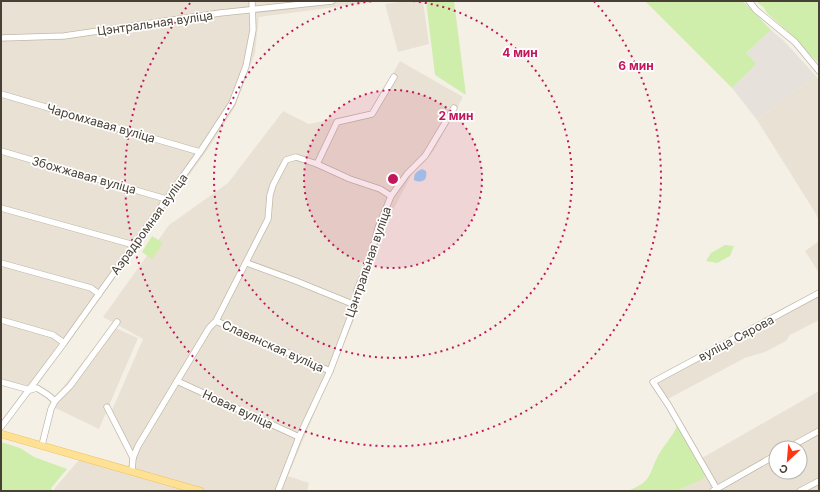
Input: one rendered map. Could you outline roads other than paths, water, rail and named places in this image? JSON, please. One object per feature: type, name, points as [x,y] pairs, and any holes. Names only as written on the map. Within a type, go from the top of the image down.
[{"type":"main road","points":[[1,434],[42,444],[200,491]]},
{"type":"street","name":"Аэрадромная вуліца","points":[[1,427],[30,390],[134,245],[200,152],[232,103],[246,66],[253,30],[252,1]]},
{"type":"street","name":"Цэнтральная вуліца","points":[[1,38],[64,36],[220,13],[308,2],[332,1]]},
{"type":"street","points":[[749,1],[756,10],[795,42],[819,71]]},
{"type":"street","points":[[318,164],[337,122],[372,114],[394,77]]},
{"type":"street","name":"Чаромхавая вуліца","points":[[1,94],[200,152]]},
{"type":"street","points":[[391,196],[407,174],[425,156],[454,108]]},
{"type":"street","name":"Збожжавая вуліца","points":[[1,151],[166,199]]},
{"type":"street","name":"Цэнтральная вуліца","points":[[132,471],[133,458],[138,446],[209,328],[216,321],[247,263],[268,219],[270,195],[273,185],[286,160],[296,157],[318,164],[350,179],[380,188],[391,196],[378,228],[370,259],[357,290],[355,305],[330,371],[300,437],[278,491]]},
{"type":"street","points":[[1,208],[134,245]]},
{"type":"street","points":[[1,263],[91,288],[99,294]]},
{"type":"street","points":[[247,263],[355,305]]},
{"type":"street","name":"вуліца Сярова","points":[[716,490],[669,406],[653,382],[819,293]]},
{"type":"street","points":[[1,320],[52,335],[64,343]]},
{"type":"street","name":"Славянская вуліца","points":[[216,321],[330,371]]},
{"type":"street","points":[[42,444],[51,409],[55,401],[70,386],[116,322]]},
{"type":"street","name":"Новая вуліца","points":[[177,381],[300,437]]},
{"type":"street","points":[[1,382],[30,390],[37,388],[55,401]]},
{"type":"street","points":[[107,407],[133,458]]},
{"type":"street","points":[[804,440],[819,432]]},
{"type":"street","points":[[716,490],[768,460]]},
{"type":"street","points":[[800,491],[819,481]]},
{"type":"water","points":[[422,169],[426,171],[425,179],[420,182],[414,180],[416,173]]}]
